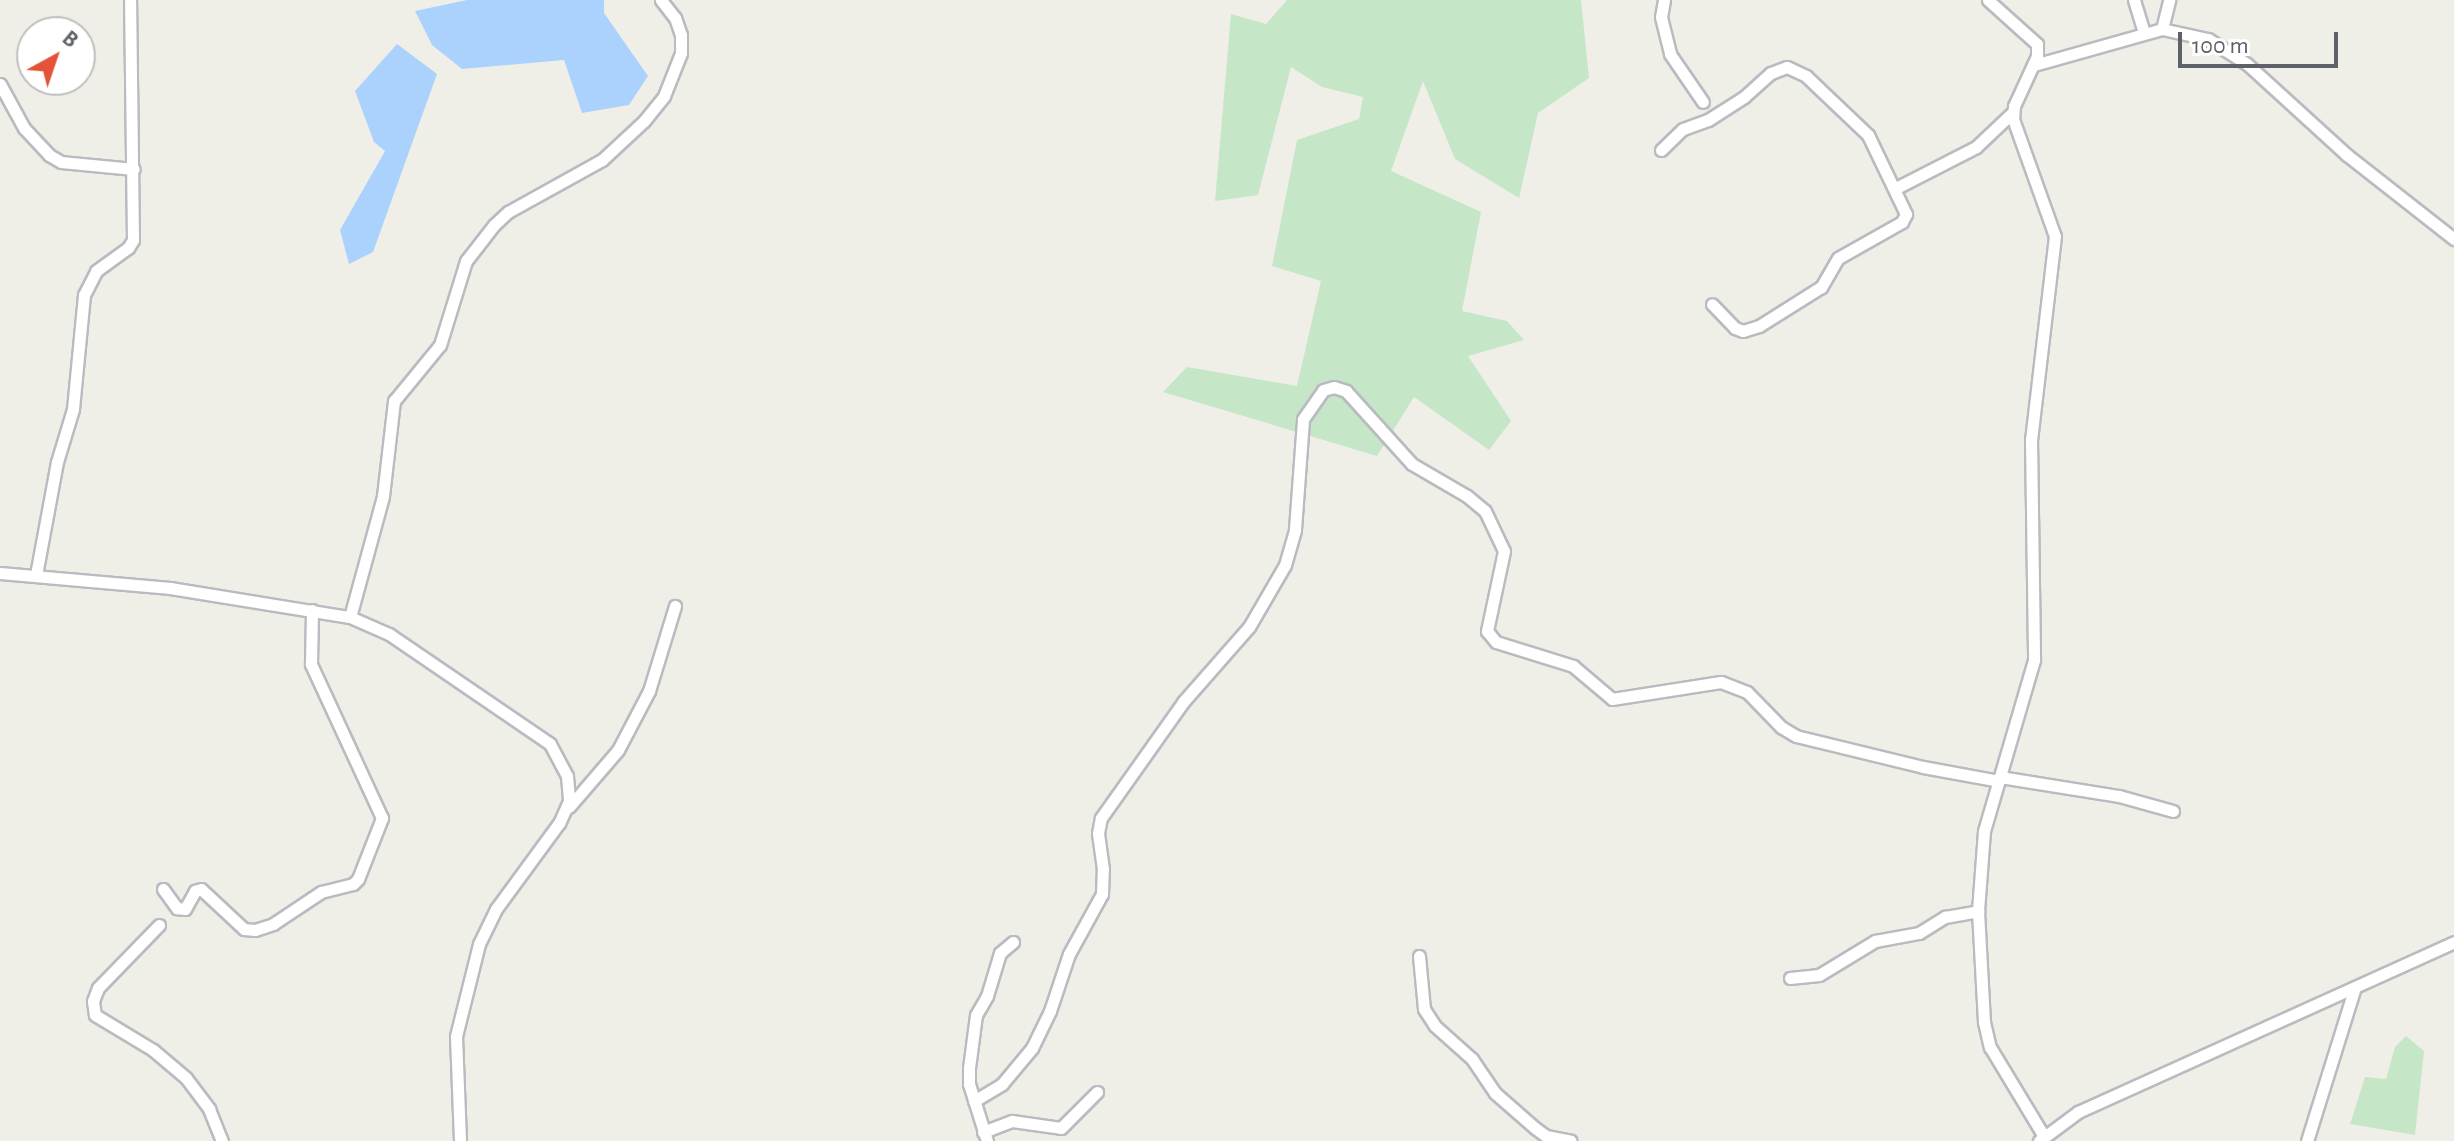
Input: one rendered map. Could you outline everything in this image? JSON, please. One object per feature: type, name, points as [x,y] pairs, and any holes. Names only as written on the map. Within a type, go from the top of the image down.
[{"type":"street","points":[[36,575],[57,462],[73,409],[84,295],[96,271],[121,254],[133,240],[130,0]]},
{"type":"street","points":[[350,617],[383,496],[394,401],[440,345],[466,261],[494,225],[508,212],[602,160],[644,121],[664,96],[681,53],[681,35],[675,18],[661,0]]},
{"type":"street","points":[[1664,0],[1661,17],[1670,54],[1703,102]]},
{"type":"street","points":[[1896,188],[1976,147],[2013,112],[2034,65],[2034,38],[1998,12],[1988,0]]},
{"type":"street","points":[[2134,0],[2144,32]]},
{"type":"street","points":[[2162,29],[2169,0]]},
{"type":"street","points":[[2034,65],[2162,29],[2208,39],[2247,64],[2347,155],[2454,239]]},
{"type":"street","points":[[1661,150],[1683,129],[1708,120],[1744,97],[1771,73],[1787,67],[1806,76],[1868,135],[1896,188],[1906,219],[1843,254],[1821,287],[1784,311],[1759,326],[1743,331],[1726,322],[1712,304]]},
{"type":"street","points":[[0,84],[24,128],[49,155],[61,162],[134,169]]},
{"type":"street","points":[[2013,112],[2052,224],[2055,248],[2031,439],[2034,660],[1981,848],[1978,911],[1984,1022],[1990,1047],[2041,1138],[2078,1112],[2454,942]]},
{"type":"street","points":[[974,1101],[1002,1084],[1032,1048],[1050,1011],[1069,954],[1102,894],[1103,869],[1098,833],[1101,818],[1183,702],[1249,627],[1285,565],[1295,529],[1303,419],[1323,390],[1334,387],[1346,391],[1412,464],[1467,496],[1485,511],[1504,551],[1487,631],[1496,642],[1573,666],[1612,699],[1721,682],[1747,692],[1781,727],[1796,736],[1923,767],[2119,796],[2173,811]]},
{"type":"street","points":[[0,573],[170,588],[350,617],[389,634],[542,737],[560,759],[567,776],[566,811]]},
{"type":"street","points":[[460,1141],[456,1036],[479,944],[513,882],[566,811],[618,750],[649,691],[675,606]]},
{"type":"street","points":[[163,889],[177,908],[185,909],[195,891],[201,889],[244,929],[255,930],[273,924],[321,892],[358,879],[382,818],[311,664],[312,610]]},
{"type":"street","points":[[1790,978],[1819,975],[1875,941],[1919,933],[1945,917],[1978,911]]},
{"type":"street","points":[[159,925],[98,988],[93,1001],[95,1015],[153,1050],[186,1078],[209,1109],[222,1141]]},
{"type":"street","points":[[1013,942],[1000,953],[987,996],[976,1015],[968,1075],[985,1137],[1012,1121],[1061,1128],[1097,1092]]},
{"type":"street","points":[[1419,956],[1424,1009],[1435,1026],[1472,1059],[1495,1093],[1535,1128],[1546,1136],[1571,1141]]},
{"type":"street","points":[[2307,1141],[2355,987]]},
{"type":"green space","points":[[1287,0],[1581,0],[1589,78],[1538,113],[1519,198],[1455,159],[1423,81],[1391,171],[1481,212],[1462,311],[1507,321],[1524,340],[1468,356],[1511,421],[1489,450],[1414,397],[1377,456],[1163,392],[1187,367],[1297,386],[1321,281],[1272,266],[1297,140],[1359,119],[1363,97],[1322,87],[1291,67],[1258,195],[1215,201],[1231,14],[1266,24]]},
{"type":"green space","points":[[2406,1036],[2424,1051],[2415,1135],[2350,1124],[2365,1077],[2386,1079],[2395,1047]]},
{"type":"water","points":[[467,0],[604,0],[604,13],[648,76],[629,105],[582,113],[564,60],[462,69],[432,45],[415,11]]},
{"type":"water","points":[[397,44],[437,74],[373,252],[349,264],[340,230],[385,151],[374,142],[355,91]]}]
